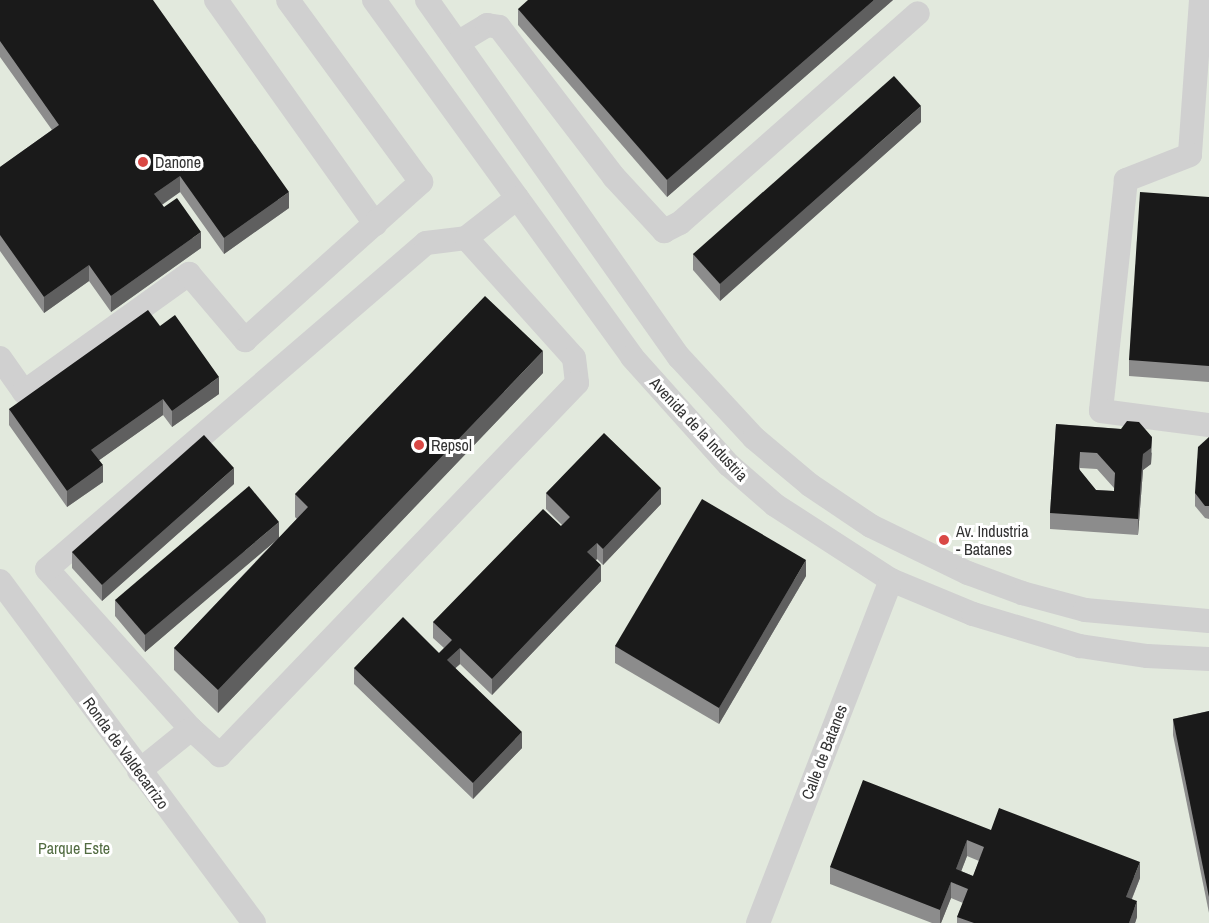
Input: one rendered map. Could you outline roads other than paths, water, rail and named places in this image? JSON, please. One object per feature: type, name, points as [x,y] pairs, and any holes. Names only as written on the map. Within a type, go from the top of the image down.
[{"type":"street","points":[[216,0],[375,224]]},
{"type":"street","points":[[0,358],[24,392],[189,274],[245,340],[421,182],[288,0]]},
{"type":"street","name":"Avenida de la Industria","points":[[374,0],[632,357],[729,465],[775,505],[891,580],[973,614],[1080,646],[1147,656],[1209,659]]},
{"type":"street","name":"Avenida de la Industria","points":[[427,0],[459,42],[679,357],[754,438],[810,485],[871,526],[968,573],[1022,593],[1085,610],[1209,621]]},
{"type":"street","points":[[1201,0],[1190,155],[1126,180],[1101,411],[1209,425]]},
{"type":"street","points":[[459,42],[486,24],[499,27],[601,162],[664,231],[680,223],[918,13]]},
{"type":"street","points":[[466,238],[574,358],[577,383],[220,755],[191,729],[47,568],[426,243],[466,238],[517,198]]},
{"type":"street","name":"Calle de Batanes","points":[[758,923],[891,580]]},
{"type":"street","name":"Ronda de Valdecarrizo","points":[[0,581],[254,923]]},
{"type":"street","points":[[139,771],[191,729]]},
{"type":"place","name":"Danone","points":[[143,162]]},
{"type":"place","name":"Repsol","points":[[419,445]]},
{"type":"place","name":"Av. Industria - Batanes","points":[[944,540]]},
{"type":"park label","name":"Parque Este","points":[[74,848]]}]
